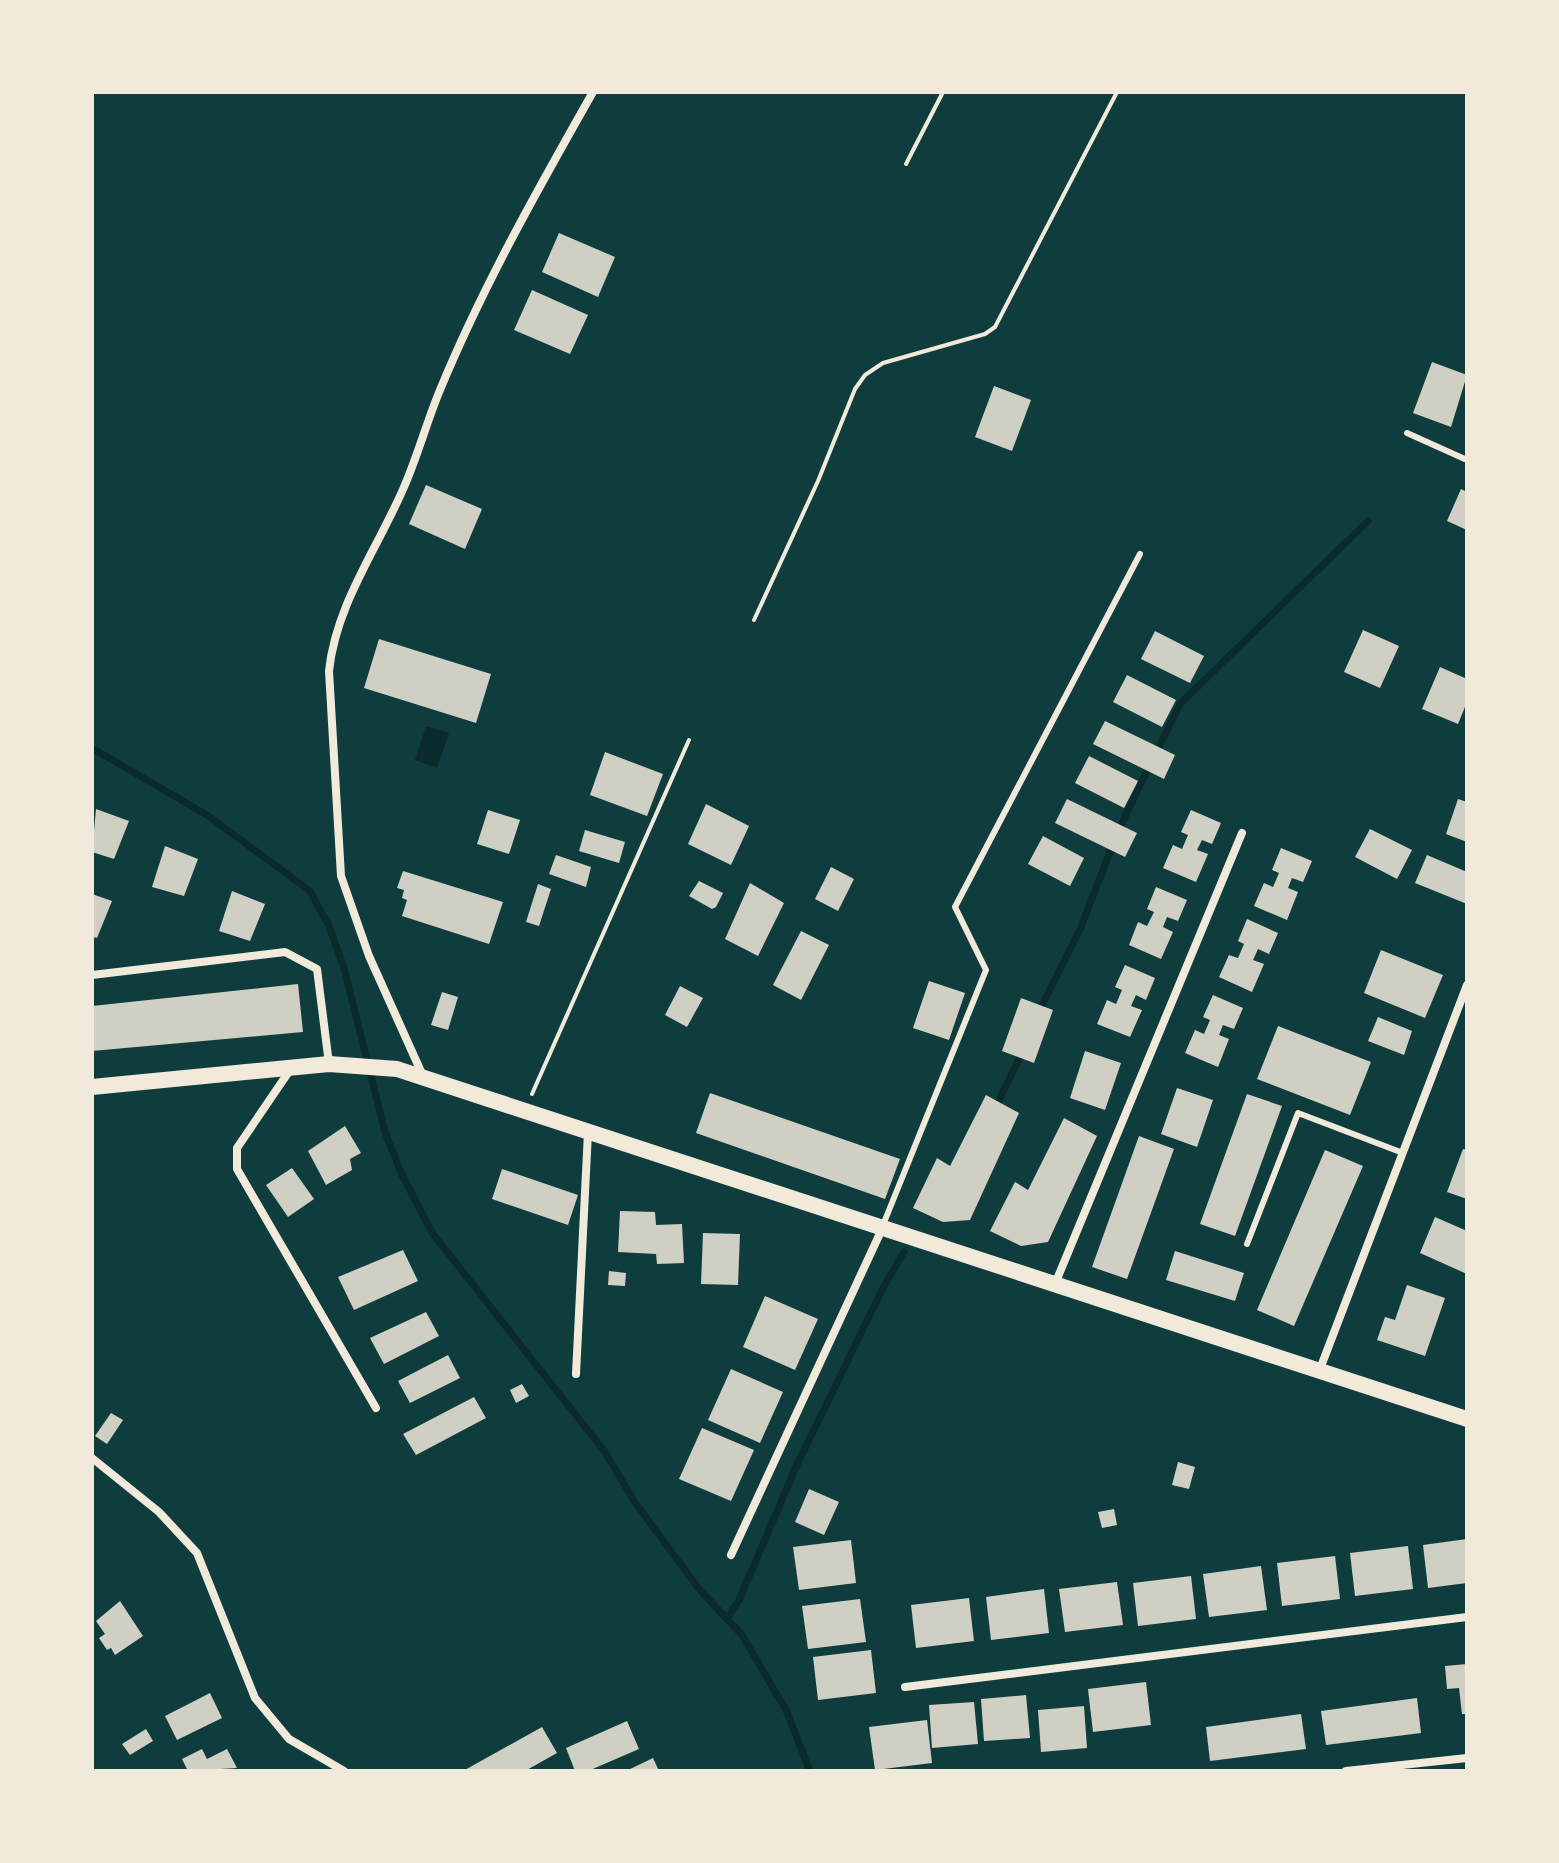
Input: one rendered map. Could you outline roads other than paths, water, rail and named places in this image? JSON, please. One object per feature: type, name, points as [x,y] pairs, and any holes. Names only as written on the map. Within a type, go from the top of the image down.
[{"type":"main road","points":[[92,1087],[334,1064],[397,1069],[1467,1419]]},
{"type":"street","points":[[423,1076],[369,956],[341,876],[329,671],[332,643],[342,611],[406,483],[441,389],[495,274],[537,190],[593,92]]},
{"type":"street","points":[[1055,1284],[1242,833]]},
{"type":"street","points":[[92,975],[285,952],[317,969],[334,1064]]},
{"type":"street","points":[[1320,1369],[1467,985]]},
{"type":"street","points":[[290,1070],[237,1148],[235,1162],[376,1408]]},
{"type":"street","points":[[576,1374],[588,1132]]},
{"type":"street","points":[[731,1555],[882,1229]]},
{"type":"street","points":[[92,1458],[159,1512],[197,1553],[255,1698],[289,1739],[344,1771]]},
{"type":"street","points":[[905,1687],[1467,1617]]},
{"type":"street","points":[[1346,1771],[1467,1758]]},
{"type":"lane","points":[[1407,433],[1467,460]]},
{"type":"lane","points":[[882,1229],[986,970],[955,907],[1140,554]]},
{"type":"lane","points":[[1247,1244],[1298,1113],[1403,1153]]},
{"type":"water","points":[[426,726],[449,733],[437,768],[415,760]]},
{"type":"waterway","points":[[1156,753],[1180,704],[1368,521]]},
{"type":"waterway","points":[[92,748],[207,815],[310,891],[329,926],[344,968],[385,1132],[402,1175],[433,1234],[605,1452],[634,1501],[699,1589],[742,1635],[786,1710],[810,1771]]},
{"type":"waterway","points":[[1118,832],[1150,764]]},
{"type":"waterway","points":[[1039,1011],[1081,927],[1113,844]]},
{"type":"waterway","points":[[995,1109],[1022,1052]]},
{"type":"waterway","points":[[727,1619],[739,1600],[796,1467],[884,1286],[904,1252]]}]
